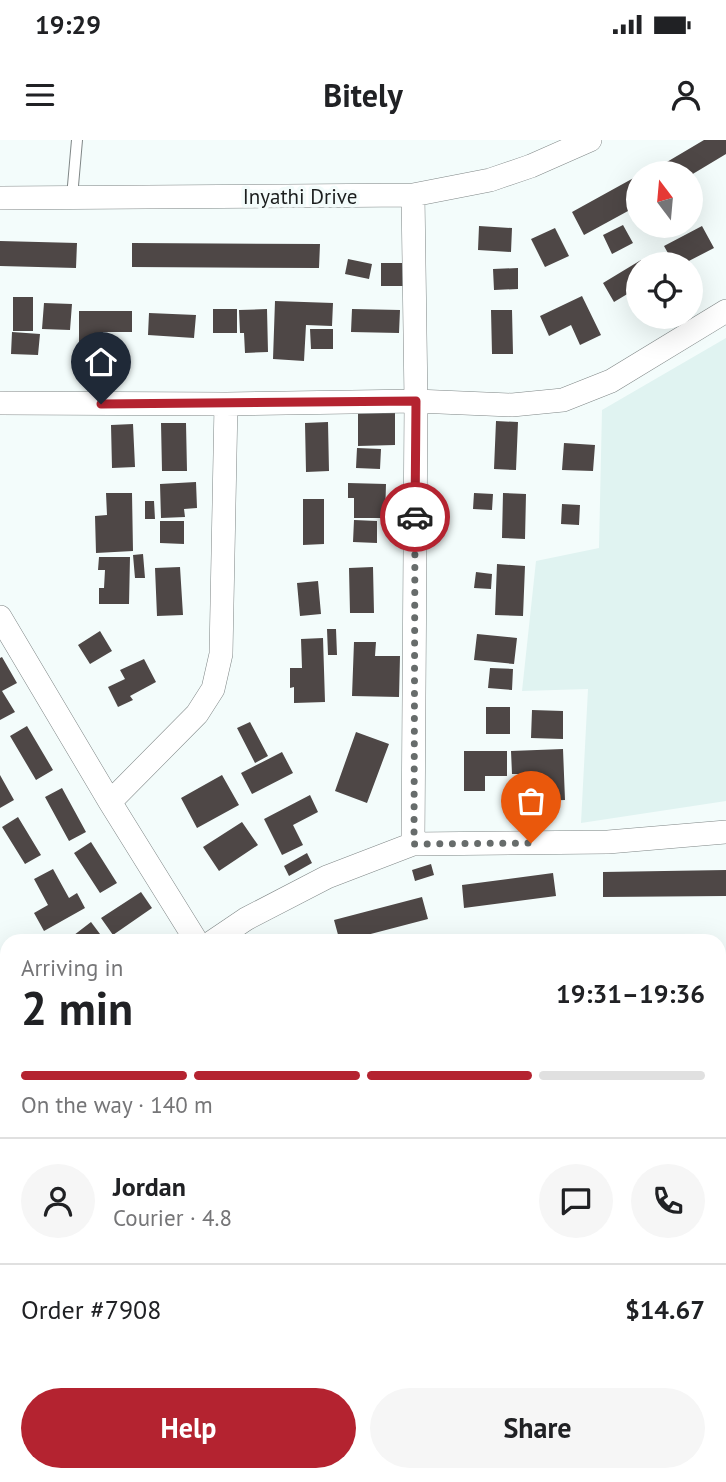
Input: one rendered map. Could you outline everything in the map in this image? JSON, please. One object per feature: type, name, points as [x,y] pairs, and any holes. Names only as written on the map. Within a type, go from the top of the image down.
[{"type":"street","name":"Inyathi Drive","points":[[0,198],[413,195],[490,180],[531,166],[590,140]]},
{"type":"street","points":[[413,195],[416,401],[414,844]]},
{"type":"street","points":[[0,403],[416,401],[512,405],[563,400],[611,381],[726,311]]},
{"type":"street","points":[[110,802],[197,714],[214,689],[221,654],[226,404]]},
{"type":"street","points":[[0,617],[192,934]]},
{"type":"street","points":[[224,934],[246,919],[327,877],[414,844],[608,842],[726,832]]},
{"type":"lane","points":[[72,197],[77,140]]},
{"type":"shaded area","points":[[726,338],[726,801],[581,823],[588,689],[522,691],[536,561],[599,548],[602,410]]},
{"type":"building","points":[[704,140],[726,140],[726,154],[704,167],[704,161],[669,161]]},
{"type":"building","points":[[626,182],[626,212],[584,235],[572,212]]},
{"type":"building","points":[[623,225],[626,238],[630,238],[633,243],[612,254],[603,235]]},
{"type":"building","points":[[479,226],[512,228],[511,252],[478,250]]},
{"type":"building","points":[[555,228],[569,256],[545,267],[531,239]]},
{"type":"building","points":[[704,230],[714,248],[703,254],[667,252],[664,246],[679,238],[704,238]]},
{"type":"building","points":[[0,241],[77,243],[76,268],[0,266]]},
{"type":"building","points":[[132,243],[320,244],[319,268],[132,267]]},
{"type":"building","points":[[348,259],[372,264],[369,279],[345,274]]},
{"type":"building","points":[[381,263],[404,263],[403,286],[381,286]]},
{"type":"building","points":[[518,268],[518,289],[494,290],[493,269]]},
{"type":"building","points":[[626,269],[626,295],[614,302],[603,283]]},
{"type":"building","points":[[582,296],[601,335],[580,345],[571,325],[549,336],[540,316]]},
{"type":"building","points":[[13,297],[33,297],[33,331],[13,331]]},
{"type":"building","points":[[275,301],[333,303],[332,326],[306,325],[304,361],[273,359]]},
{"type":"building","points":[[44,303],[72,304],[70,330],[42,329]]},
{"type":"building","points":[[213,309],[237,309],[237,333],[213,333]]},
{"type":"building","points":[[267,309],[268,352],[245,353],[244,333],[240,333],[239,310]]},
{"type":"building","points":[[352,309],[400,310],[399,333],[351,332]]},
{"type":"building","points":[[491,310],[512,310],[513,354],[492,354]]},
{"type":"building","points":[[79,311],[132,311],[132,332],[103,332],[103,353],[79,353]]},
{"type":"building","points":[[149,313],[196,315],[194,338],[148,335]]},
{"type":"building","points":[[310,329],[333,329],[333,349],[311,349]]},
{"type":"building","points":[[12,332],[40,334],[38,355],[11,354]]},
{"type":"building","points":[[358,410],[395,410],[395,445],[358,446]]},
{"type":"building","points":[[496,421],[518,422],[516,470],[494,469]]},
{"type":"building","points":[[328,422],[329,471],[306,472],[305,423]]},
{"type":"building","points":[[161,423],[186,423],[187,471],[162,471]]},
{"type":"building","points":[[133,424],[135,467],[112,468],[111,425]]},
{"type":"building","points":[[564,443],[595,445],[593,471],[562,470]]},
{"type":"building","points":[[357,448],[381,449],[380,469],[356,468]]},
{"type":"building","points":[[196,482],[197,508],[184,509],[185,517],[161,518],[160,484]]},
{"type":"building","points":[[348,483],[386,484],[385,518],[354,518],[354,498],[348,498]]},
{"type":"building","points":[[106,493],[132,493],[133,551],[96,553],[95,516],[107,515]]},
{"type":"building","points":[[474,493],[493,494],[492,510],[473,509]]},
{"type":"building","points":[[503,493],[526,494],[525,539],[502,538]]},
{"type":"building","points":[[303,499],[324,499],[324,544],[303,545]]},
{"type":"building","points":[[145,501],[154,501],[155,519],[145,519]]},
{"type":"building","points":[[562,504],[580,505],[579,525],[561,524]]},
{"type":"building","points":[[354,520],[377,521],[377,543],[353,542]]},
{"type":"building","points":[[160,521],[184,521],[184,544],[160,543]]},
{"type":"building","points":[[143,554],[145,578],[135,578],[133,555]]},
{"type":"building","points":[[99,557],[130,557],[129,604],[99,604],[99,588],[104,588],[105,570],[98,570]]},
{"type":"building","points":[[497,564],[525,566],[523,616],[495,615]]},
{"type":"building","points":[[180,567],[183,615],[157,616],[155,568]]},
{"type":"building","points":[[373,567],[374,613],[350,613],[349,568]]},
{"type":"building","points":[[476,572],[492,574],[491,589],[474,588]]},
{"type":"building","points":[[318,581],[321,614],[300,616],[297,583]]},
{"type":"building","points":[[327,629],[336,629],[337,655],[328,655]]},
{"type":"building","points":[[100,631],[112,651],[90,664],[78,645]]},
{"type":"building","points":[[477,634],[517,638],[514,664],[474,660]]},
{"type":"building","points":[[323,638],[325,702],[294,703],[294,687],[290,688],[290,668],[302,668],[301,639]]},
{"type":"building","points":[[354,642],[376,642],[375,656],[400,656],[399,697],[352,696]]},
{"type":"building","points":[[2,657],[17,683],[2,691],[15,712],[0,720],[0,658]]},
{"type":"building","points":[[144,659],[156,682],[130,696],[133,700],[118,707],[108,687],[125,679],[120,670]]},
{"type":"building","points":[[490,668],[513,669],[512,690],[488,688]]},
{"type":"building","points":[[486,707],[510,707],[510,734],[486,734]]},
{"type":"building","points":[[532,710],[563,711],[563,739],[531,738]]},
{"type":"building","points":[[250,722],[268,756],[255,763],[237,728]]},
{"type":"building","points":[[27,726],[53,770],[36,780],[10,736]]},
{"type":"building","points":[[356,732],[389,744],[367,803],[335,791]]},
{"type":"building","points":[[563,749],[565,800],[534,801],[533,774],[512,774],[511,751]]},
{"type":"building","points":[[464,751],[507,751],[507,776],[485,776],[485,791],[464,791]]},
{"type":"building","points":[[282,752],[293,773],[252,794],[241,773]]},
{"type":"building","points":[[0,775],[14,800],[0,808]]},
{"type":"building","points":[[222,775],[239,805],[197,828],[181,798]]},
{"type":"building","points":[[527,784],[528,809],[512,810],[511,785]]},
{"type":"building","points":[[62,788],[86,832],[69,841],[45,797]]},
{"type":"building","points":[[310,795],[318,812],[293,825],[303,845],[282,855],[264,819]]},
{"type":"building","points":[[18,817],[41,855],[25,864],[2,827]]},
{"type":"building","points":[[242,822],[258,845],[219,871],[203,847]]},
{"type":"building","points":[[91,842],[117,883],[100,893],[74,853]]},
{"type":"building","points":[[307,853],[312,863],[289,876],[284,866]]},
{"type":"building","points":[[431,864],[434,875],[415,881],[412,870]]},
{"type":"building","points":[[53,869],[69,898],[77,893],[85,908],[44,931],[34,913],[48,905],[34,879]]},
{"type":"building","points":[[726,870],[726,896],[603,897],[603,872]]},
{"type":"building","points":[[553,873],[556,896],[464,908],[462,885]]},
{"type":"building","points":[[141,892],[152,908],[114,934],[101,918]]},
{"type":"building","points":[[422,897],[428,919],[371,934],[338,934],[334,920]]},
{"type":"building","points":[[91,922],[100,934],[75,934]]},
{"type":"way so far","points":[[415,517],[414,844],[531,843]]},
{"type":"route","points":[[101,404],[416,401],[415,517]]}]
